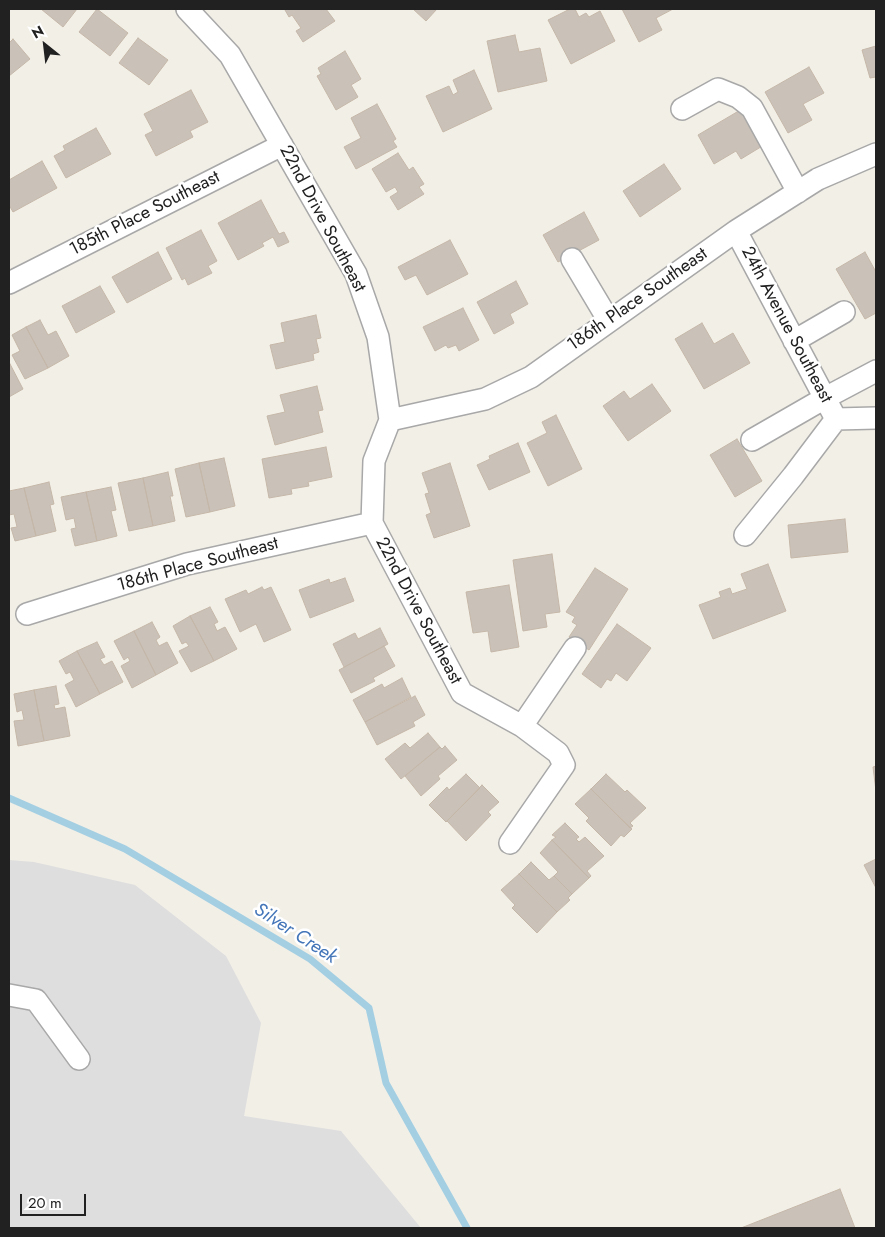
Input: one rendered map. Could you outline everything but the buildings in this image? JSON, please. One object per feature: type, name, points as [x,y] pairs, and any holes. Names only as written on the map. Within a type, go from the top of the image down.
[{"type":"street","name":"22nd Drive Southeast","points":[[187,9],[230,55],[356,274],[378,337],[390,420],[374,461],[372,523],[462,693],[522,726],[558,753],[564,765],[510,843]]},
{"type":"street","points":[[682,109],[718,89],[738,97],[752,108],[798,192]]},
{"type":"street","name":"185th Place Southeast","points":[[9,283],[282,145]]},
{"type":"street","name":"186th Place Southeast","points":[[390,420],[485,400],[531,377],[736,231],[818,180],[876,154]]},
{"type":"street","name":"24th Avenue Southeast","points":[[736,231],[836,419]]},
{"type":"street","points":[[572,259],[609,321]]},
{"type":"street","points":[[794,341],[844,312]]},
{"type":"street","points":[[752,440],[824,398],[876,371]]},
{"type":"street","points":[[745,534],[793,476],[836,419],[876,418]]},
{"type":"street","name":"186th Place Southeast","points":[[27,614],[187,564],[372,523]]},
{"type":"street","points":[[522,726],[576,648]]},
{"type":"street","points":[[9,995],[36,1000],[79,1059]]},
{"type":"shaded area","points":[[9,860],[34,862],[135,885],[226,956],[261,1023],[244,1116],[341,1131],[421,1228],[9,1228]]},
{"type":"waterway","name":"Silver Creek","points":[[9,798],[125,849],[310,959],[369,1008],[386,1083],[467,1228]]}]
